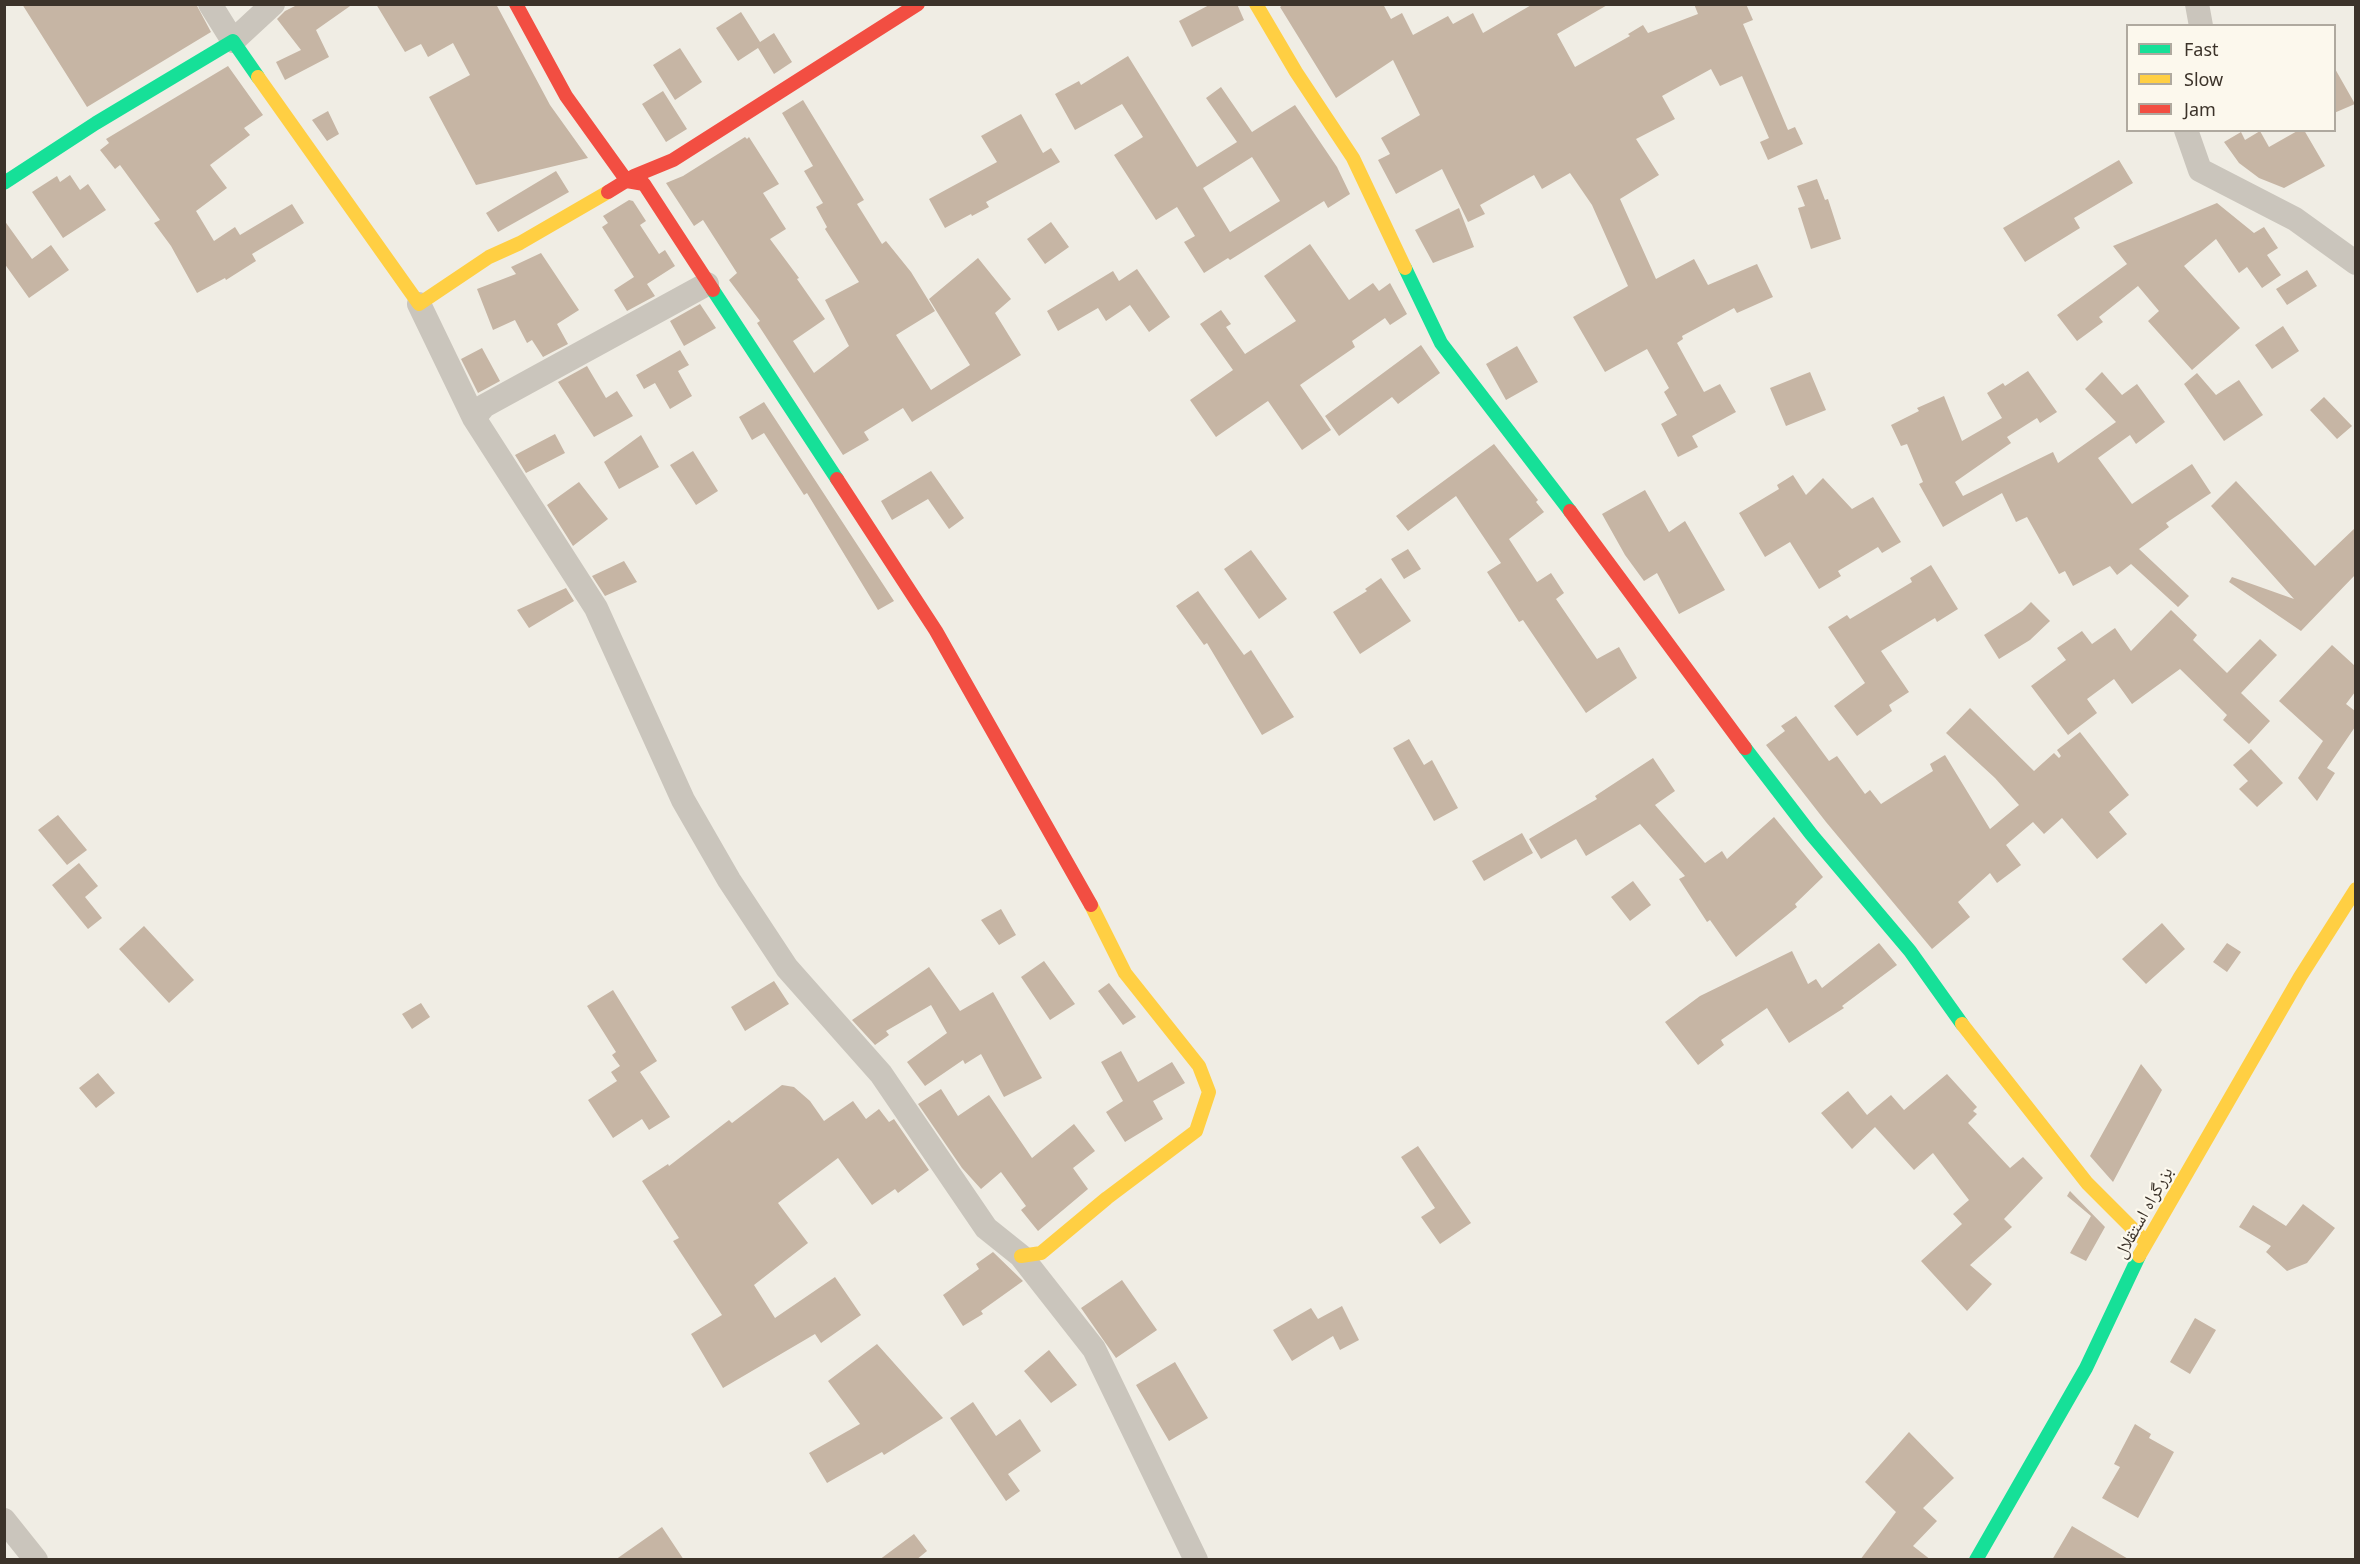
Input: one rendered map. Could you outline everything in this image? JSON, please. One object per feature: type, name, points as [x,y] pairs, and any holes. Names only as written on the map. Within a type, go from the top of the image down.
[{"type":"main road","points":[[516,4],[566,96],[627,181],[644,184],[936,631],[989,729],[1079,882],[1125,972],[1198,1066],[1209,1092],[1196,1131],[1107,1198],[1041,1253],[1021,1256]]},
{"type":"main road","points":[[4,183],[96,123],[233,41],[419,304],[489,257],[520,243],[627,181],[673,160],[918,4]]},
{"type":"main road","points":[[1256,4],[1296,72],[1353,158],[1441,343],[1486,405],[1531,458],[1720,716],[1811,834],[1910,951],[1969,1034],[2087,1183],[2146,1242]]},
{"type":"main road","name":"بزرگراه استقلال","points":[[1976,1560],[2086,1368],[2146,1242],[2300,977],[2355,889]]},
{"type":"street","points":[[210,4],[233,41],[273,4]]},
{"type":"street","points":[[2197,4],[2201,24]]},
{"type":"street","points":[[2187,132],[2200,170],[2295,219],[2355,262]]},
{"type":"street","points":[[474,418],[484,406],[708,284]]},
{"type":"street","points":[[419,304],[474,418],[597,608],[683,800],[729,880],[780,959],[881,1074],[986,1228],[1021,1256],[1094,1349],[1196,1560]]},
{"type":"street","points":[[4,1520],[36,1560]]},
{"type":"building","points":[[22,4],[196,4],[211,32],[87,107]]},
{"type":"building","points":[[299,4],[353,4],[316,30],[329,57],[285,80],[276,62],[301,50],[277,19],[285,11]]},
{"type":"building","points":[[376,4],[496,4],[550,105],[588,158],[476,185],[429,97],[470,75],[453,43],[428,57],[421,44],[405,52]]},
{"type":"building","points":[[1211,4],[1237,4],[1244,20],[1192,47],[1179,21]]},
{"type":"building","points":[[1284,4],[1383,4],[1391,19],[1402,13],[1413,35],[1448,16],[1453,24],[1473,13],[1483,33],[1533,4],[1609,4],[1557,34],[1575,67],[1630,36],[1628,34],[1643,25],[1648,33],[1698,14],[1694,4],[1746,4],[1753,20],[1743,24],[1788,130],[1795,127],[1803,144],[1768,160],[1760,142],[1769,138],[1742,76],[1720,86],[1711,69],[1662,96],[1675,119],[1636,139],[1659,175],[1620,199],[1656,279],[1694,259],[1708,285],[1757,264],[1773,297],[1737,313],[1734,308],[1682,336],[1683,339],[1677,343],[1704,392],[1720,384],[1736,412],[1692,436],[1698,447],[1678,457],[1661,424],[1677,415],[1664,392],[1669,388],[1647,349],[1605,372],[1573,317],[1628,286],[1592,205],[1570,173],[1542,189],[1534,175],[1480,205],[1485,214],[1468,222],[1442,169],[1396,194],[1378,160],[1390,154],[1381,138],[1420,115],[1393,60],[1336,98],[1280,7]]},
{"type":"building","points":[[741,12],[760,42],[774,33],[792,62],[774,74],[758,48],[738,61],[716,28]]},
{"type":"building","points":[[680,48],[702,82],[675,100],[653,65]]},
{"type":"building","points":[[1128,56],[1197,167],[1237,142],[1206,98],[1221,87],[1252,132],[1295,105],[1337,167],[1350,194],[1328,208],[1324,201],[1230,260],[1228,258],[1204,273],[1184,242],[1195,236],[1177,207],[1156,220],[1114,155],[1143,137],[1122,104],[1075,130],[1055,94],[1079,81],[1081,85]],"holes":[[[1252,157],[1280,201],[1230,232],[1203,188]]]},
{"type":"building","points":[[228,66],[263,115],[244,128],[250,135],[210,165],[227,188],[196,211],[214,241],[235,227],[240,235],[292,204],[304,223],[252,254],[256,261],[226,280],[225,278],[197,293],[171,246],[154,223],[160,220],[120,165],[115,169],[100,150],[109,143],[106,139]]},
{"type":"building","points":[[2336,71],[2355,104],[2336,112]]},
{"type":"building","points":[[663,91],[687,129],[666,142],[642,104]]},
{"type":"building","points":[[803,100],[864,200],[857,204],[882,244],[886,241],[911,272],[935,311],[896,335],[931,390],[970,365],[929,299],[978,258],[1011,299],[995,313],[1021,355],[912,422],[903,408],[864,432],[869,440],[843,455],[757,323],[760,321],[729,280],[737,273],[703,220],[694,226],[666,183],[683,176],[745,137],[747,139],[749,137],[779,184],[763,193],[786,229],[770,239],[799,278],[797,279],[825,319],[793,341],[814,373],[849,346],[825,300],[859,282],[825,229],[827,227],[816,207],[823,203],[804,171],[813,166],[782,113]]},
{"type":"building","points":[[328,111],[339,134],[327,141],[312,120]]},
{"type":"building","points":[[1021,114],[1043,153],[1051,148],[1060,162],[986,202],[989,207],[945,228],[929,199],[997,162],[981,136]]},
{"type":"building","points":[[2241,132],[2245,140],[2261,132],[2269,147],[2295,132],[2305,132],[2325,166],[2284,188],[2259,178],[2239,163],[2224,142]]},
{"type":"building","points":[[2119,160],[2133,183],[2074,218],[2080,228],[2025,262],[2003,228]]},
{"type":"building","points":[[556,171],[569,192],[498,232],[486,213]]},
{"type":"building","points":[[70,175],[80,190],[88,184],[106,210],[63,238],[32,192],[57,176],[60,182]]},
{"type":"building","points":[[1817,179],[1825,200],[1828,199],[1841,239],[1811,249],[1798,208],[1805,206],[1797,186]]},
{"type":"building","points":[[629,200],[633,201],[646,221],[640,225],[659,254],[665,250],[675,266],[647,284],[655,296],[627,311],[614,290],[634,277],[602,227],[608,223],[603,216]]},
{"type":"building","points":[[2217,203],[2254,233],[2264,227],[2278,248],[2267,255],[2281,275],[2262,288],[2247,267],[2239,273],[2216,239],[2184,266],[2240,328],[2192,370],[2148,321],[2159,311],[2138,286],[2099,317],[2103,322],[2077,341],[2057,315],[2127,264],[2113,246]]},
{"type":"building","points":[[1459,208],[1474,247],[1433,263],[1415,230]]},
{"type":"building","points":[[4,220],[32,259],[51,245],[69,270],[29,298],[4,263]]},
{"type":"building","points":[[1051,222],[1069,247],[1045,264],[1027,239]]},
{"type":"building","points":[[1310,244],[1349,300],[1373,283],[1379,291],[1390,283],[1407,314],[1390,325],[1385,318],[1352,341],[1355,347],[1300,385],[1331,430],[1302,450],[1268,401],[1216,437],[1190,400],[1233,370],[1200,324],[1221,310],[1231,324],[1226,327],[1245,354],[1296,321],[1264,276]]},
{"type":"building","points":[[541,253],[579,310],[557,324],[568,344],[543,357],[532,340],[527,343],[515,320],[493,330],[477,289],[516,274],[511,267]]},
{"type":"building","points":[[1137,269],[1170,317],[1149,332],[1130,305],[1106,321],[1098,308],[1058,331],[1047,311],[1113,271],[1119,281]]},
{"type":"building","points":[[2307,270],[2317,286],[2287,305],[2276,289]]},
{"type":"building","points":[[700,304],[716,328],[684,346],[670,321]]},
{"type":"building","points":[[2283,326],[2299,351],[2272,369],[2255,345]]},
{"type":"building","points":[[1421,345],[1440,373],[1398,404],[1392,397],[1339,436],[1325,416]]},
{"type":"building","points":[[1517,346],[1538,382],[1506,400],[1486,364]]},
{"type":"building","points":[[482,348],[500,381],[478,393],[461,359]]},
{"type":"building","points":[[680,350],[689,365],[678,371],[692,396],[670,409],[655,383],[644,389],[636,375]]},
{"type":"building","points":[[587,366],[606,398],[617,391],[633,416],[594,437],[558,382]]},
{"type":"building","points":[[2028,371],[2057,412],[2040,423],[2037,418],[2007,437],[2011,443],[1955,482],[1963,496],[2053,452],[2058,463],[2116,422],[2085,389],[2102,372],[2122,395],[2137,384],[2165,422],[2136,444],[2130,435],[2098,458],[2132,504],[2192,464],[2211,493],[2166,523],[2169,527],[2139,549],[2189,596],[2178,607],[2131,564],[2117,575],[2110,566],[2073,586],[2065,571],[2059,574],[2027,517],[2016,522],[2002,493],[1943,527],[1919,484],[1923,482],[1907,444],[1901,446],[1891,425],[1919,411],[1917,408],[1944,396],[1962,441],[2002,418],[1987,393],[2003,383],[2005,386]]},
{"type":"building","points":[[1810,372],[1826,410],[1786,426],[1770,388]]},
{"type":"building","points":[[2197,373],[2216,395],[2239,380],[2263,415],[2224,441],[2184,384]]},
{"type":"building","points":[[2324,397],[2352,426],[2337,439],[2310,410]]},
{"type":"building","points":[[764,402],[894,601],[878,610],[807,493],[804,495],[764,433],[752,440],[739,417]]},
{"type":"building","points":[[555,434],[565,453],[526,473],[515,455]]},
{"type":"building","points":[[641,435],[659,467],[619,489],[604,462]]},
{"type":"building","points":[[1494,444],[1538,500],[1536,502],[1544,512],[1509,539],[1537,582],[1551,573],[1564,593],[1556,599],[1597,659],[1619,647],[1637,678],[1586,713],[1523,620],[1519,622],[1487,572],[1501,563],[1456,496],[1408,531],[1396,516]]},
{"type":"building","points":[[693,451],[718,491],[696,505],[670,465]]},
{"type":"building","points":[[931,471],[964,518],[949,529],[928,499],[892,520],[881,501]]},
{"type":"building","points":[[1793,475],[1806,495],[1823,478],[1852,509],[1873,497],[1901,542],[1882,553],[1878,547],[1838,571],[1841,576],[1819,589],[1790,542],[1765,557],[1739,513],[1779,489],[1777,485]]},
{"type":"building","points":[[2236,481],[2315,566],[2355,528],[2355,575],[2301,631],[2229,582],[2232,577],[2294,599],[2211,506]]},
{"type":"building","points":[[579,482],[608,519],[573,546],[547,505]]},
{"type":"building","points":[[1645,490],[1669,532],[1685,521],[1725,590],[1679,614],[1657,573],[1644,581],[1625,555],[1602,514]]},
{"type":"building","points":[[1408,549],[1421,569],[1404,579],[1391,559]]},
{"type":"building","points":[[1251,550],[1287,599],[1259,619],[1224,569]]},
{"type":"building","points":[[624,561],[637,582],[605,596],[592,576]]},
{"type":"building","points":[[1931,565],[1958,609],[1937,622],[1935,618],[1881,651],[1909,692],[1889,705],[1892,711],[1857,736],[1834,706],[1865,683],[1828,627],[1847,615],[1850,619],[1912,582],[1910,578]]},
{"type":"building","points":[[1381,578],[1411,621],[1360,654],[1333,612],[1367,591],[1365,589]]},
{"type":"building","points":[[566,588],[574,601],[529,628],[517,610]]},
{"type":"building","points":[[1198,591],[1244,655],[1251,650],[1294,717],[1262,735],[1207,643],[1204,645],[1176,606]]},
{"type":"building","points":[[2031,602],[2050,621],[2030,640],[1999,659],[1984,635],[2022,611]]},
{"type":"building","points":[[2171,610],[2197,635],[2193,640],[2227,673],[2260,639],[2277,655],[2241,693],[2270,721],[2249,744],[2223,720],[2227,715],[2180,669],[2132,704],[2114,679],[2087,699],[2097,713],[2068,735],[2031,686],[2066,660],[2057,648],[2082,631],[2092,644],[2115,628],[2131,651]]},
{"type":"building","points":[[2332,645],[2355,666],[2355,692],[2346,704],[2355,711],[2355,727],[2327,768],[2335,773],[2317,801],[2298,778],[2323,741],[2279,701]]},
{"type":"building","points":[[1970,708],[2034,771],[2054,753],[2059,758],[2061,756],[2057,750],[2080,732],[2129,795],[2109,812],[2127,834],[2097,859],[2062,818],[2044,834],[2033,822],[2006,845],[2021,865],[1997,883],[1990,873],[1958,902],[1970,917],[1932,949],[1826,822],[1766,745],[1785,731],[1781,726],[1796,716],[1829,761],[1837,756],[1865,794],[1870,790],[1881,804],[1933,771],[1930,764],[1945,755],[1990,829],[2019,805],[1995,778],[1946,733]]},
{"type":"building","points":[[1409,739],[1424,765],[1432,760],[1458,808],[1434,821],[1393,748]]},
{"type":"building","points":[[2251,749],[2283,783],[2257,807],[2239,789],[2248,781],[2233,765]]},
{"type":"building","points":[[1653,758],[1675,791],[1655,805],[1705,863],[1722,851],[1727,859],[1774,817],[1823,877],[1795,904],[1797,907],[1736,957],[1710,920],[1707,922],[1679,879],[1685,876],[1640,824],[1586,856],[1576,839],[1541,859],[1529,839],[1597,799],[1595,796]]},
{"type":"building","points":[[58,815],[87,850],[67,865],[38,830]]},
{"type":"building","points":[[1522,833],[1533,853],[1484,881],[1472,861]]},
{"type":"building","points":[[79,863],[98,886],[85,897],[102,918],[88,929],[52,885]]},
{"type":"building","points":[[1633,881],[1651,905],[1630,921],[1611,897]]},
{"type":"building","points":[[1001,909],[1016,935],[999,945],[981,920]]},
{"type":"building","points":[[2162,923],[2185,949],[2146,984],[2122,959]]},
{"type":"building","points":[[144,926],[194,980],[169,1003],[119,949]]},
{"type":"building","points":[[1879,943],[1897,965],[1842,1006],[1844,1008],[1789,1043],[1767,1008],[1721,1040],[1724,1045],[1698,1065],[1665,1022],[1700,996],[1792,951],[1808,984],[1816,979],[1822,988]]},
{"type":"building","points":[[2227,943],[2241,952],[2227,972],[2213,962]]},
{"type":"building","points":[[1044,961],[1075,1004],[1050,1020],[1021,977]]},
{"type":"building","points":[[929,967],[960,1011],[993,992],[1042,1078],[1004,1097],[981,1054],[965,1064],[963,1060],[925,1086],[907,1062],[947,1033],[931,1005],[886,1031],[889,1035],[875,1045],[852,1020]]},
{"type":"building","points":[[774,981],[789,1004],[745,1031],[731,1007]]},
{"type":"building","points":[[1109,983],[1136,1017],[1123,1025],[1098,991]]},
{"type":"building","points":[[613,990],[657,1061],[640,1072],[670,1117],[649,1130],[642,1119],[613,1138],[588,1100],[617,1081],[611,1072],[620,1066],[612,1055],[616,1052],[587,1006]]},
{"type":"building","points":[[421,1003],[430,1017],[412,1029],[402,1014]]},
{"type":"building","points":[[1121,1051],[1138,1082],[1172,1062],[1185,1083],[1153,1101],[1163,1119],[1125,1142],[1106,1112],[1123,1101],[1101,1062]]},
{"type":"building","points":[[2141,1064],[2162,1090],[2113,1182],[2090,1156]]},
{"type":"building","points":[[98,1073],[115,1093],[96,1108],[79,1088]]},
{"type":"building","points":[[1947,1074],[1977,1107],[1973,1111],[1977,1114],[1968,1123],[2010,1168],[2023,1157],[2043,1178],[2004,1219],[2012,1227],[1970,1265],[1992,1284],[1967,1311],[1921,1261],[1962,1224],[1953,1214],[1969,1200],[1933,1153],[1914,1170],[1875,1127],[1852,1149],[1821,1113],[1848,1091],[1867,1115],[1891,1095],[1904,1110]]},
{"type":"building","points":[[782,1085],[794,1087],[810,1101],[824,1121],[853,1101],[866,1119],[879,1109],[889,1122],[894,1119],[929,1170],[898,1193],[895,1189],[872,1205],[838,1158],[778,1203],[808,1243],[754,1285],[775,1318],[835,1277],[861,1315],[821,1343],[815,1334],[723,1388],[691,1334],[722,1315],[673,1241],[679,1238],[642,1181],[668,1164],[669,1166],[729,1120],[732,1123]]},
{"type":"building","points":[[941,1089],[958,1116],[989,1095],[1032,1158],[1074,1124],[1095,1151],[1073,1168],[1088,1189],[1038,1231],[1021,1210],[1026,1206],[1001,1172],[981,1189],[962,1168],[918,1104]]},
{"type":"building","points":[[1418,1146],[1471,1223],[1440,1244],[1421,1217],[1435,1208],[1401,1157]]},
{"type":"building","points":[[2070,1191],[2105,1227],[2086,1261],[2070,1253],[2091,1216],[2067,1196]]},
{"type":"building","points":[[2303,1204],[2335,1228],[2307,1263],[2287,1271],[2266,1252],[2271,1246],[2239,1227],[2253,1205],[2286,1226]]},
{"type":"building","points":[[993,1252],[1023,1281],[981,1311],[983,1314],[963,1326],[943,1295],[979,1269],[976,1264]]},
{"type":"building","points":[[1122,1280],[1157,1330],[1116,1358],[1081,1308]]},
{"type":"building","points":[[1342,1306],[1359,1340],[1340,1350],[1333,1336],[1292,1361],[1273,1330],[1311,1308],[1318,1319]]},
{"type":"building","points":[[2195,1318],[2216,1330],[2190,1374],[2170,1362]]},
{"type":"building","points":[[877,1344],[943,1418],[884,1455],[882,1452],[827,1483],[809,1453],[860,1424],[828,1381]]},
{"type":"building","points":[[1049,1350],[1077,1385],[1051,1403],[1024,1371]]},
{"type":"building","points":[[1175,1362],[1208,1418],[1169,1441],[1136,1385]]},
{"type":"building","points":[[973,1402],[996,1436],[1020,1419],[1041,1451],[1008,1474],[1020,1491],[1006,1501],[950,1418]]},
{"type":"building","points":[[2135,1424],[2151,1434],[2149,1438],[2174,1452],[2138,1518],[2102,1498],[2120,1467],[2114,1464]]},
{"type":"building","points":[[1909,1432],[1954,1478],[1923,1508],[1937,1521],[1913,1546],[1931,1560],[1860,1560],[1896,1512],[1865,1482]]},
{"type":"building","points":[[2072,1526],[2130,1560],[2052,1560]]},
{"type":"building","points":[[662,1527],[684,1560],[615,1560]]},
{"type":"building","points":[[914,1534],[927,1551],[916,1560],[879,1560]]},
{"type":"traffic: fast","points":[[4,183],[96,123],[233,41],[258,77]]},
{"type":"traffic: fast","points":[[1405,268],[1441,343],[1570,511]]},
{"type":"traffic: fast","points":[[713,290],[837,479]]},
{"type":"traffic: fast","points":[[1745,748],[1811,834],[1910,951],[1962,1024]]},
{"type":"traffic: fast","points":[[1976,1560],[2086,1368],[2139,1256]]},
{"type":"traffic: slow","points":[[1256,4],[1296,72],[1353,158],[1405,268]]},
{"type":"traffic: slow","points":[[258,77],[419,304],[489,257],[520,243],[608,192]]},
{"type":"traffic: slow","points":[[2139,1256],[2300,977],[2356,889]]},
{"type":"traffic: slow","points":[[1021,1256],[1041,1253],[1107,1198],[1196,1131],[1209,1092],[1199,1066],[1125,973],[1091,905]]},
{"type":"traffic: slow","points":[[1962,1024],[2087,1183],[2146,1242]]},
{"type":"traffic: jam","points":[[516,4],[566,96],[627,181],[644,184],[713,290]]},
{"type":"traffic: jam","points":[[608,192],[634,176],[673,160],[918,4]]},
{"type":"traffic: jam","points":[[837,479],[936,631],[1091,905]]},
{"type":"traffic: jam","points":[[1570,511],[1745,748]]}]
